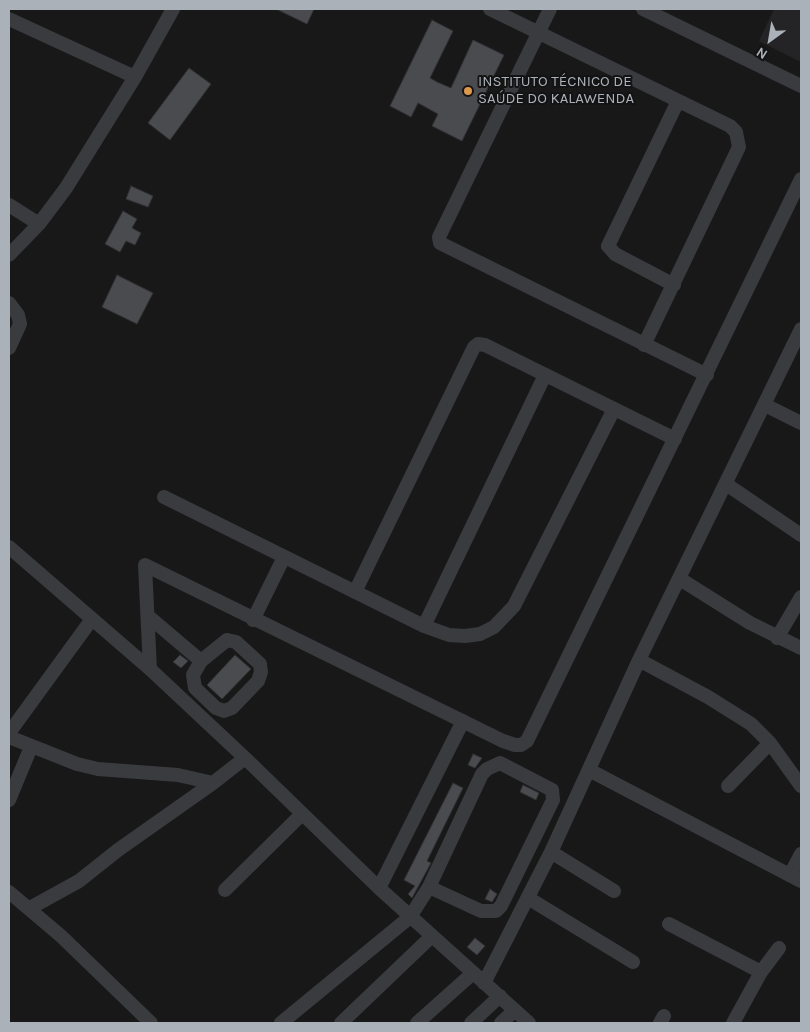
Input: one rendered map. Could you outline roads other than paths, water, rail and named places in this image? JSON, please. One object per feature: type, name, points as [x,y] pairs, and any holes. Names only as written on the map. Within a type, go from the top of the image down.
[{"type":"street","points":[[9,255],[39,224],[66,188],[135,77],[173,9]]},
{"type":"street","points":[[490,9],[678,100],[730,126],[736,132],[739,146],[644,345]]},
{"type":"street","points":[[550,9],[438,237],[440,243],[707,375]]},
{"type":"street","points":[[643,9],[801,86]]},
{"type":"street","points":[[10,22],[135,77]]},
{"type":"street","points":[[674,284],[615,254],[608,246],[678,100]]},
{"type":"street","points":[[150,669],[145,565],[253,620],[463,721],[515,745],[522,745],[527,741],[801,179]]},
{"type":"street","points":[[9,206],[39,224]]},
{"type":"street","points":[[9,303],[18,315],[20,324],[9,348]]},
{"type":"street","points":[[484,983],[551,852],[639,660],[801,329]]},
{"type":"street","points":[[356,592],[474,348],[478,344],[485,345],[675,439]]},
{"type":"street","points":[[424,626],[545,375]]},
{"type":"street","points":[[765,405],[801,423]]},
{"type":"street","points":[[164,497],[424,626],[449,636],[480,634],[494,627],[514,606],[614,409]]},
{"type":"street","points":[[726,484],[801,535]]},
{"type":"street","points":[[9,548],[150,669],[246,758],[410,917],[529,1023]]},
{"type":"street","points":[[253,620],[284,557]]},
{"type":"street","points":[[680,579],[750,623],[777,638],[801,648]]},
{"type":"street","points":[[777,638],[801,598]]},
{"type":"street","points":[[148,616],[201,661]]},
{"type":"street","points":[[9,733],[92,619]]},
{"type":"street","points":[[227,640],[236,642],[260,664],[261,672],[258,681],[232,708],[224,710],[216,708],[195,688],[193,675],[201,661],[227,640]]},
{"type":"street","points":[[639,660],[708,697],[751,724],[770,743],[801,786]]},
{"type":"street","points":[[379,888],[463,721]]},
{"type":"street","points":[[9,737],[77,764],[98,769],[178,775],[213,783]]},
{"type":"street","points":[[728,786],[770,743]]},
{"type":"street","points":[[9,800],[31,747]]},
{"type":"street","points":[[30,908],[79,881],[118,850],[246,758]]},
{"type":"street","points":[[281,1023],[410,917],[429,887],[486,769],[500,763],[552,790],[553,800],[501,906],[496,911],[482,911],[429,887]]},
{"type":"street","points":[[589,770],[796,878],[801,854]]},
{"type":"street","points":[[225,890],[302,814]]},
{"type":"street","points":[[551,852],[614,891]]},
{"type":"street","points":[[9,892],[30,908],[151,1023]]},
{"type":"street","points":[[528,898],[633,962]]},
{"type":"street","points":[[669,924],[761,972]]},
{"type":"street","points":[[341,1023],[432,936]]},
{"type":"street","points":[[733,1023],[761,972],[779,948]]},
{"type":"street","points":[[417,1023],[473,973]]},
{"type":"street","points":[[471,1023],[500,996]]},
{"type":"street","points":[[501,1023],[515,1010]]},
{"type":"place","name":"INSTITUTO TÉCNICO DE SAÚDE DO KALAWENDA","points":[[468,91]]}]
